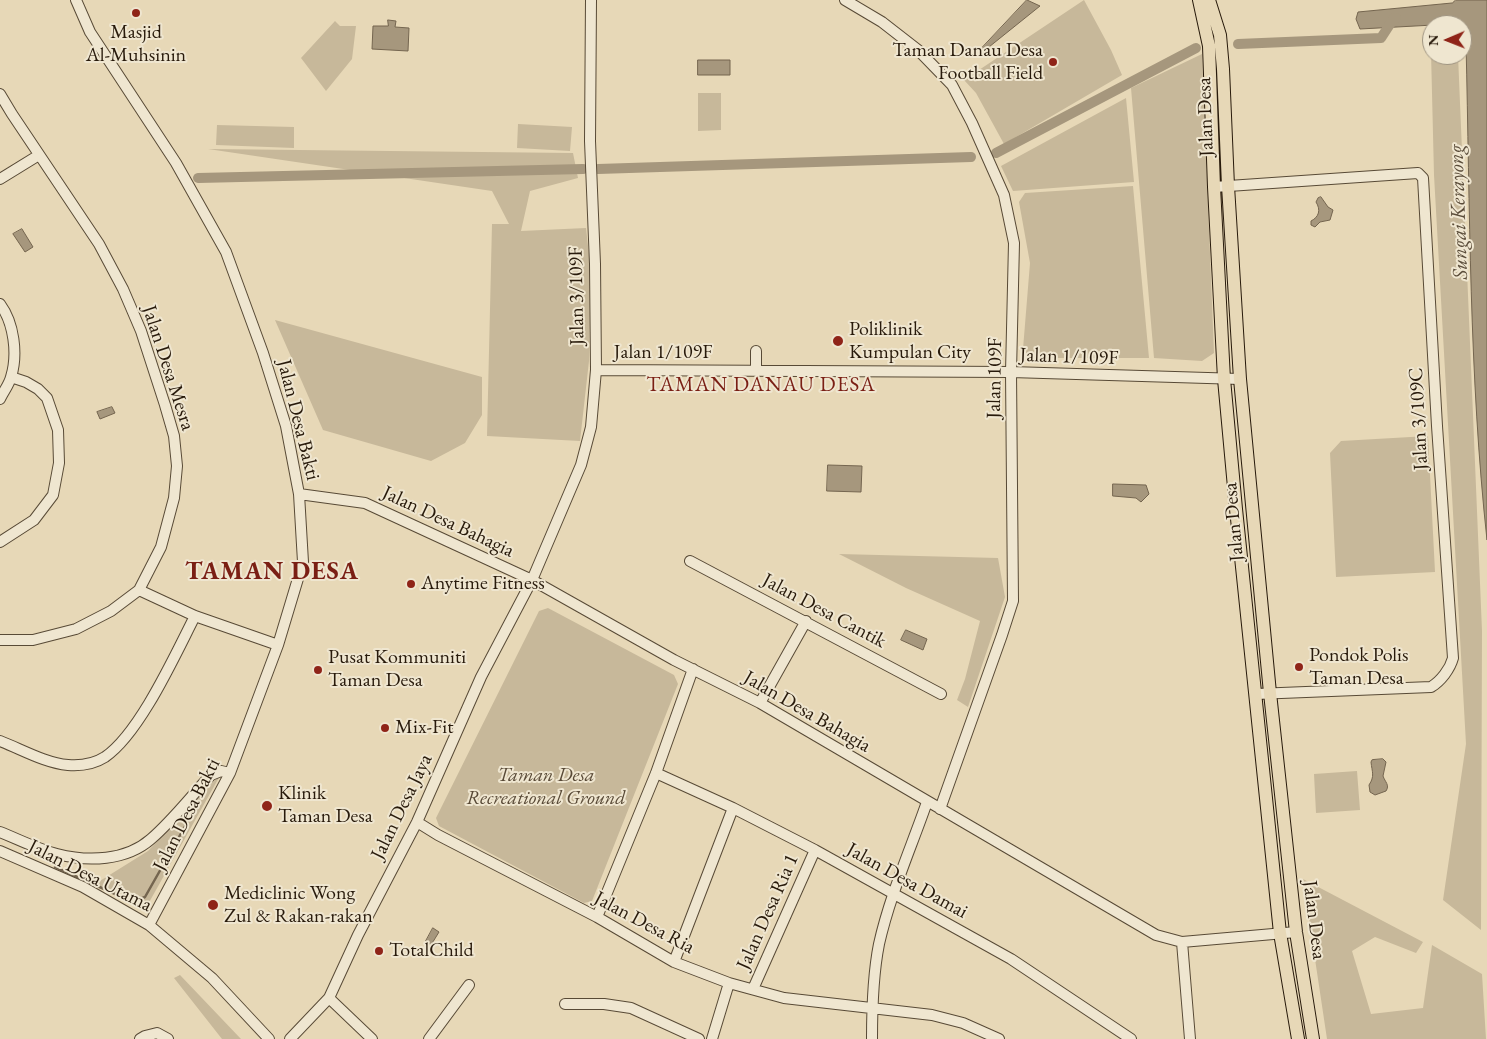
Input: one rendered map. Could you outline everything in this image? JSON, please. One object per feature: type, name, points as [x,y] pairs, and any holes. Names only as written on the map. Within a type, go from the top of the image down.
[{"type":"main road","name":"Jalan Desa","points":[[1199,0],[1209,46],[1224,379],[1280,934],[1298,1039]]},
{"type":"main road","name":"Jalan Desa","points":[[1209,0],[1221,43],[1240,379],[1270,693],[1296,932],[1313,1039]]},
{"type":"street","name":"Jalan Desa Bakti","points":[[76,0],[90,32],[176,163],[226,252],[263,352],[283,417],[299,494],[303,562],[278,645],[230,774],[149,925]]},
{"type":"street","name":"Jalan 3/109F","points":[[532,580],[581,465],[590,427],[596,370],[595,264],[590,141],[591,0]]},
{"type":"street","name":"Jalan 109F","points":[[845,0],[882,22],[918,50],[952,85],[993,168],[1004,195],[1014,243],[1012,372],[1013,601],[940,809]]},
{"type":"street","name":"Jalan Desa Mesra","points":[[0,94],[99,244],[123,290],[141,331],[174,436],[177,466],[174,498],[161,547],[140,590],[111,611],[76,630],[33,640],[0,640]]},
{"type":"street","points":[[0,179],[39,155]]},
{"type":"street","name":"Jalan 3/109C","points":[[1214,187],[1418,173],[1423,178],[1453,658],[1439,682],[1431,687],[1256,694]]},
{"type":"street","points":[[0,304],[13,333],[14,353],[11,377],[0,399]]},
{"type":"street","points":[[756,350],[756,371]]},
{"type":"street","name":"Jalan 1/109F","points":[[596,370],[1012,372],[1240,379]]},
{"type":"street","points":[[0,542],[34,520],[53,495],[59,463],[58,430],[47,398],[26,382],[11,377]]},
{"type":"street","name":"Jalan Desa Bahagia","points":[[299,494],[365,503],[532,580],[693,669],[760,703],[1156,935],[1182,942],[1296,932]]},
{"type":"street","name":"Jalan Desa Cantik","points":[[690,561],[941,694]]},
{"type":"street","name":"Jalan Desa Jaya","points":[[290,1039],[329,998],[361,930],[417,822],[481,677],[532,580]]},
{"type":"street","points":[[140,590],[195,616],[278,645]]},
{"type":"street","points":[[0,741],[48,760],[67,765],[93,763],[105,757],[117,747],[156,691],[195,616]]},
{"type":"street","points":[[760,703],[806,621]]},
{"type":"street","points":[[597,917],[656,773],[693,669]]},
{"type":"street","points":[[0,832],[57,854],[77,857],[115,857],[133,851],[151,840],[211,775],[220,772],[230,774]]},
{"type":"street","name":"Jalan Desa Damai","points":[[656,773],[733,808],[815,850],[1011,959],[1131,1039]]},
{"type":"street","points":[[872,1039],[872,1007],[879,944],[927,802]]},
{"type":"street","points":[[674,962],[733,808]]},
{"type":"street","name":"Jalan Desa Ria","points":[[417,822],[438,835],[597,917],[674,962],[729,983],[784,998],[932,1015],[963,1023],[999,1039]]},
{"type":"street","name":"Jalan Desa Ria 1","points":[[753,989],[815,850]]},
{"type":"street","name":"Jalan Desa Utama","points":[[0,851],[82,887],[149,925],[212,978],[269,1039]]},
{"type":"street","points":[[1182,942],[1190,1039]]},
{"type":"street","points":[[712,1039],[729,983]]},
{"type":"street","points":[[429,1039],[469,985]]},
{"type":"street","points":[[329,998],[372,1039]]},
{"type":"street","points":[[565,1004],[604,1004],[631,1008],[699,1039]]},
{"type":"street","points":[[140,1039],[157,1033],[168,1039]]},
{"type":"green space","name":"Taman Danau Desa Football Field","points":[[1084,0],[1122,75],[1004,144],[976,93],[964,80]]},
{"type":"green space","points":[[335,21],[340,26],[356,26],[352,59],[326,91],[301,58]]},
{"type":"green space","points":[[1202,54],[1214,353],[1202,361],[1154,358],[1131,88]]},
{"type":"green space","points":[[1431,65],[1458,65],[1482,631],[1481,930],[1443,900],[1466,744],[1434,175]]},
{"type":"green space","points":[[698,93],[721,93],[721,130],[698,131]]},
{"type":"green space","points":[[1126,98],[1134,182],[1013,191],[1001,166]]},
{"type":"green space","points":[[518,124],[572,127],[570,151],[517,148]]},
{"type":"green space","points":[[217,125],[294,127],[294,148],[216,145]]},
{"type":"green space","points":[[208,149],[573,153],[578,178],[530,191],[521,231],[586,228],[590,264],[589,361],[580,441],[487,436],[492,224],[509,224],[492,191]]},
{"type":"green space","points":[[1133,186],[1149,358],[1030,358],[1023,349],[1030,263],[1019,202],[1025,193]]},
{"type":"green space","points":[[275,320],[482,377],[482,415],[465,443],[431,461],[323,430]]},
{"type":"green space","points":[[1428,436],[1435,572],[1336,577],[1330,453],[1341,441]]},
{"type":"green space","points":[[839,554],[998,558],[1005,597],[968,707],[957,700],[965,679],[980,621],[906,588]]},
{"type":"green space","name":"Taman Desa Recreational Ground","points":[[548,608],[674,675],[678,684],[592,901],[584,903],[439,826],[436,818],[539,611]]},
{"type":"green space","points":[[1357,771],[1360,810],[1316,813],[1314,774]]},
{"type":"green space","points":[[221,774],[147,906],[95,884],[148,851]]},
{"type":"green space","points":[[1303,879],[1423,942],[1416,953],[1375,937],[1352,951],[1371,1014],[1423,1008],[1432,945],[1482,974],[1486,1039],[1327,1039]]},
{"type":"green space","points":[[180,975],[241,1039],[222,1039],[174,978]]},
{"type":"shaded area","points":[[1027,0],[1040,6],[984,51],[982,48]]},
{"type":"shaded area","points":[[1456,0],[1487,0],[1487,540],[1477,416],[1470,230],[1466,65],[1472,65],[1472,15],[1422,15],[1422,26],[1360,29],[1356,19],[1358,12],[1452,3]]},
{"type":"shaded area","points":[[388,20],[396,21],[395,27],[409,28],[408,51],[372,49],[373,26],[388,26]]},
{"type":"shaded area","points":[[698,60],[730,60],[730,75],[698,75]]},
{"type":"shaded area","points":[[1321,197],[1328,207],[1333,210],[1330,220],[1320,222],[1315,227],[1311,225],[1311,221],[1317,215],[1319,210],[1316,202]]},
{"type":"shaded area","points":[[22,229],[33,247],[25,252],[13,234]]},
{"type":"shaded area","points":[[112,407],[115,413],[100,419],[97,412]]},
{"type":"shaded area","points":[[828,465],[862,466],[861,492],[827,491]]},
{"type":"shaded area","points":[[1113,484],[1146,485],[1149,494],[1141,502],[1136,498],[1113,496]]},
{"type":"shaded area","points":[[906,630],[927,639],[923,650],[901,640]]},
{"type":"shaded area","points":[[1383,759],[1386,762],[1383,776],[1387,789],[1375,795],[1370,792],[1369,785],[1373,776],[1371,762],[1372,760]]},
{"type":"shaded area","points":[[433,928],[439,932],[431,945],[426,941]]},
{"type":"waterway","points":[[1238,44],[1381,38],[1394,18],[1396,18]]},
{"type":"waterway","points":[[996,153],[1196,48]]},
{"type":"waterway","points":[[598,169],[971,157]]},
{"type":"waterway","points":[[198,178],[583,169]]},
{"type":"waterway","points":[[55,867],[133,902],[145,897],[196,807]]},
{"type":"place","name":"Masjid Al-Muhsinin","points":[[136,13]]},
{"type":"place","name":"Taman Danau Desa Football Field","points":[[1053,62]]},
{"type":"place","name":"Poliklinik Kumpulan City","points":[[838,341]]},
{"type":"place","name":"Anytime Fitness","points":[[411,584]]},
{"type":"place","name":"Pondok Polis Taman Desa","points":[[1299,667]]},
{"type":"place","name":"Pusat Kommuniti Taman Desa","points":[[318,670]]},
{"type":"place","name":"Mix-Fit","points":[[385,728]]},
{"type":"place","name":"Klinik Taman Desa","points":[[267,806]]},
{"type":"place","name":"Mediclinic Wong Zul & Rakan-rakan","points":[[213,905]]},
{"type":"place","name":"TotalChild","points":[[379,951]]},
{"type":"district","name":"TAMAN DANAU DESA","points":[[761,385]]},
{"type":"district","name":"TAMAN DESA","points":[[272,572]]},
{"type":"water label","name":"Sungai Kerayong","points":[[1459,212]]}]
